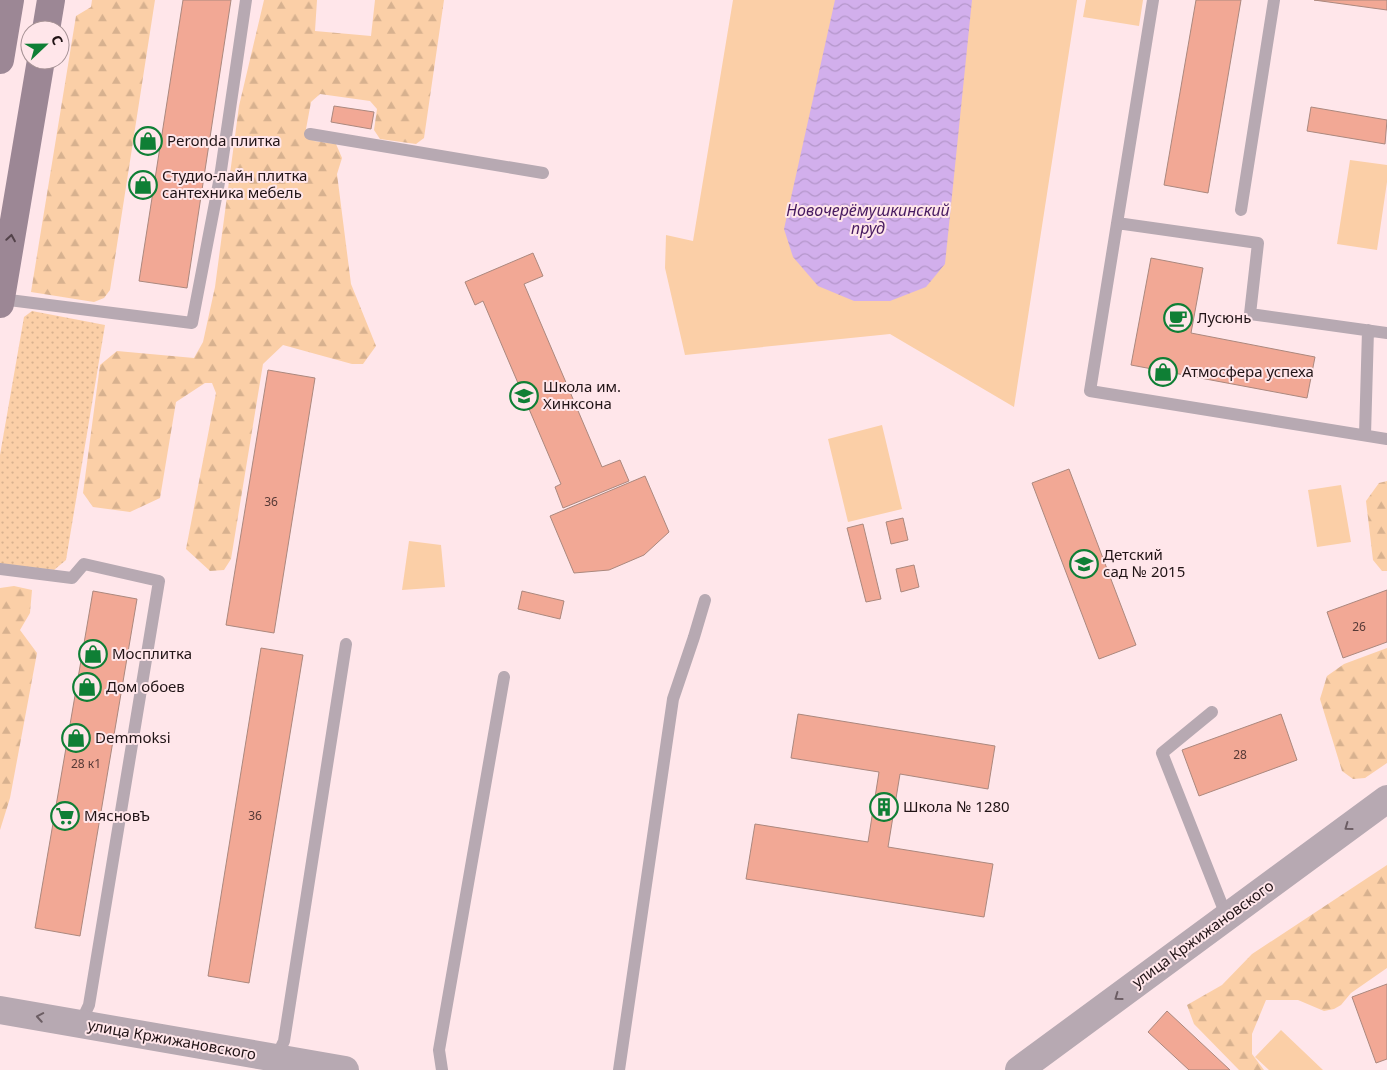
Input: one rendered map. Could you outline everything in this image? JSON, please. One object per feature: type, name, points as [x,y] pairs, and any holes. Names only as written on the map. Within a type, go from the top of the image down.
[{"type":"main road","points":[[0,60],[10,0]]},
{"type":"main road","points":[[48,20],[51,0]]},
{"type":"main road","points":[[0,302],[39,70]]},
{"type":"street","name":"улица Кржижановского","points":[[1018,1070],[1387,799]]},
{"type":"street","name":"улица Кржижановского","points":[[0,1010],[345,1070]]},
{"type":"lane","points":[[0,302],[192,323],[220,177],[246,0]]},
{"type":"lane","points":[[1153,0],[1090,391],[1387,439]]},
{"type":"lane","points":[[1241,210],[1274,0]]},
{"type":"lane","points":[[310,134],[543,173]]},
{"type":"lane","points":[[1117,223],[1258,243],[1250,314],[1387,333]]},
{"type":"lane","points":[[1365,435],[1368,330]]},
{"type":"lane","points":[[0,569],[72,578],[84,564],[159,581],[90,997],[80,1024]]},
{"type":"lane","points":[[619,1070],[673,699],[694,638],[704,600]]},
{"type":"lane","points":[[276,1058],[284,1041],[346,644]]},
{"type":"lane","points":[[442,1070],[439,1050],[504,678]]},
{"type":"lane","points":[[1212,712],[1162,753],[1222,904],[1225,918]]},
{"type":"green space","points":[[92,0],[155,0],[110,290],[104,298],[94,302],[31,292],[67,70],[70,70],[70,53],[76,16],[91,7]]},
{"type":"green space","points":[[264,0],[317,0],[315,31],[371,36],[375,0],[444,0],[424,138],[416,144],[380,139],[374,130],[377,109],[370,101],[320,94],[311,102],[306,129],[314,141],[336,144],[342,158],[337,174],[351,284],[376,346],[363,364],[352,364],[283,345],[263,364],[231,559],[224,570],[210,571],[186,549],[216,393],[212,383],[205,383],[176,402],[160,498],[130,512],[93,507],[83,493],[100,365],[117,351],[194,358],[203,342],[215,287],[239,106]]},
{"type":"green space","points":[[733,0],[1077,0],[1014,407],[890,334],[685,355],[665,268],[666,235],[693,241]]},
{"type":"green space","points":[[1086,0],[1143,0],[1139,26],[1083,17]]},
{"type":"green space","points":[[1350,160],[1387,165],[1387,182],[1377,250],[1337,244]]},
{"type":"green space","points":[[32,311],[105,325],[66,560],[54,570],[0,564],[0,455],[24,317]]},
{"type":"green space","points":[[882,425],[902,509],[848,522],[828,439]]},
{"type":"green space","points":[[1387,481],[1387,571],[1382,571],[1373,560],[1366,501],[1379,483]]},
{"type":"green space","points":[[1341,485],[1351,542],[1317,547],[1308,490]]},
{"type":"green space","points":[[409,541],[441,545],[445,587],[402,590]]},
{"type":"green space","points":[[14,586],[32,590],[30,613],[20,630],[37,653],[10,798],[0,830],[0,588]]},
{"type":"green space","points":[[1387,648],[1387,763],[1365,778],[1353,779],[1342,771],[1320,699],[1327,676],[1344,664]]},
{"type":"green space","points":[[1387,865],[1387,968],[1351,993],[1341,1005],[1334,1009],[1324,1011],[1298,1000],[1266,1000],[1252,1034],[1252,1054],[1264,1070],[1239,1070],[1194,1024],[1187,1005],[1222,985],[1252,954]]},
{"type":"green space","points":[[1281,1030],[1323,1070],[1269,1070],[1255,1057]]},
{"type":"water","name":"Новочерёмушкинский пруд","points":[[835,0],[972,0],[945,264],[926,287],[890,301],[854,301],[818,286],[793,257],[784,229]]},
{"type":"building","points":[[183,0],[231,0],[187,288],[139,281]]},
{"type":"building","points":[[1196,0],[1241,0],[1208,193],[1164,185]]},
{"type":"building","points":[[1314,0],[1387,0],[1387,10]]},
{"type":"building","points":[[334,106],[374,112],[371,129],[331,122]]},
{"type":"building","points":[[1311,107],[1387,120],[1385,144],[1307,131]]},
{"type":"building","points":[[533,253],[543,276],[524,284],[602,467],[620,460],[629,481],[563,508],[555,487],[561,484],[483,301],[475,305],[465,282]]},
{"type":"building","points":[[1151,258],[1203,268],[1191,333],[1315,357],[1307,398],[1131,365]]},
{"type":"building","points":[[268,370],[315,378],[274,633],[226,625]]},
{"type":"building","name":"Детский сад № 2015","points":[[1069,469],[1136,645],[1099,659],[1032,483]]},
{"type":"building","points":[[645,476],[669,532],[644,555],[609,570],[574,573],[550,516]]},
{"type":"building","points":[[903,518],[908,540],[891,544],[886,522]]},
{"type":"building","points":[[863,524],[881,599],[866,602],[847,528]]},
{"type":"building","points":[[914,565],[919,587],[901,592],[896,569]]},
{"type":"building","points":[[1387,590],[1387,642],[1343,658],[1327,612]]},
{"type":"building","points":[[93,591],[137,599],[80,936],[35,928]]},
{"type":"building","points":[[522,591],[564,601],[560,619],[518,609]]},
{"type":"building","points":[[261,648],[303,655],[249,983],[208,976]]},
{"type":"building","name":"Школа № 1280","points":[[798,714],[995,746],[988,789],[900,774],[888,847],[993,864],[984,917],[746,879],[755,824],[868,842],[879,772],[791,758]]},
{"type":"building","points":[[1281,714],[1297,760],[1199,796],[1182,750]]},
{"type":"building","points":[[1387,984],[1387,1059],[1376,1063],[1352,997]]},
{"type":"building","points":[[1167,1011],[1230,1070],[1189,1070],[1148,1032]]},
{"type":"place","name":"Peronda плитка","points":[[148,141]]},
{"type":"place","name":"Студио-лайн плитка сантехника мебель","points":[[143,185]]},
{"type":"place","name":"Лусюнь","points":[[1178,318]]},
{"type":"place","name":"Атмосфера успеха","points":[[1163,372]]},
{"type":"place","name":"Школа им. Хинксона","points":[[524,396]]},
{"type":"place","name":"Детский сад № 2015","points":[[1084,564]]},
{"type":"place","name":"Мосплитка","points":[[93,654]]},
{"type":"place","name":"Дом обоев","points":[[87,687]]},
{"type":"place","name":"Demmoksi","points":[[76,738]]},
{"type":"place","name":"Школа № 1280","points":[[884,807]]},
{"type":"place","name":"МясновЪ","points":[[65,816]]}]
